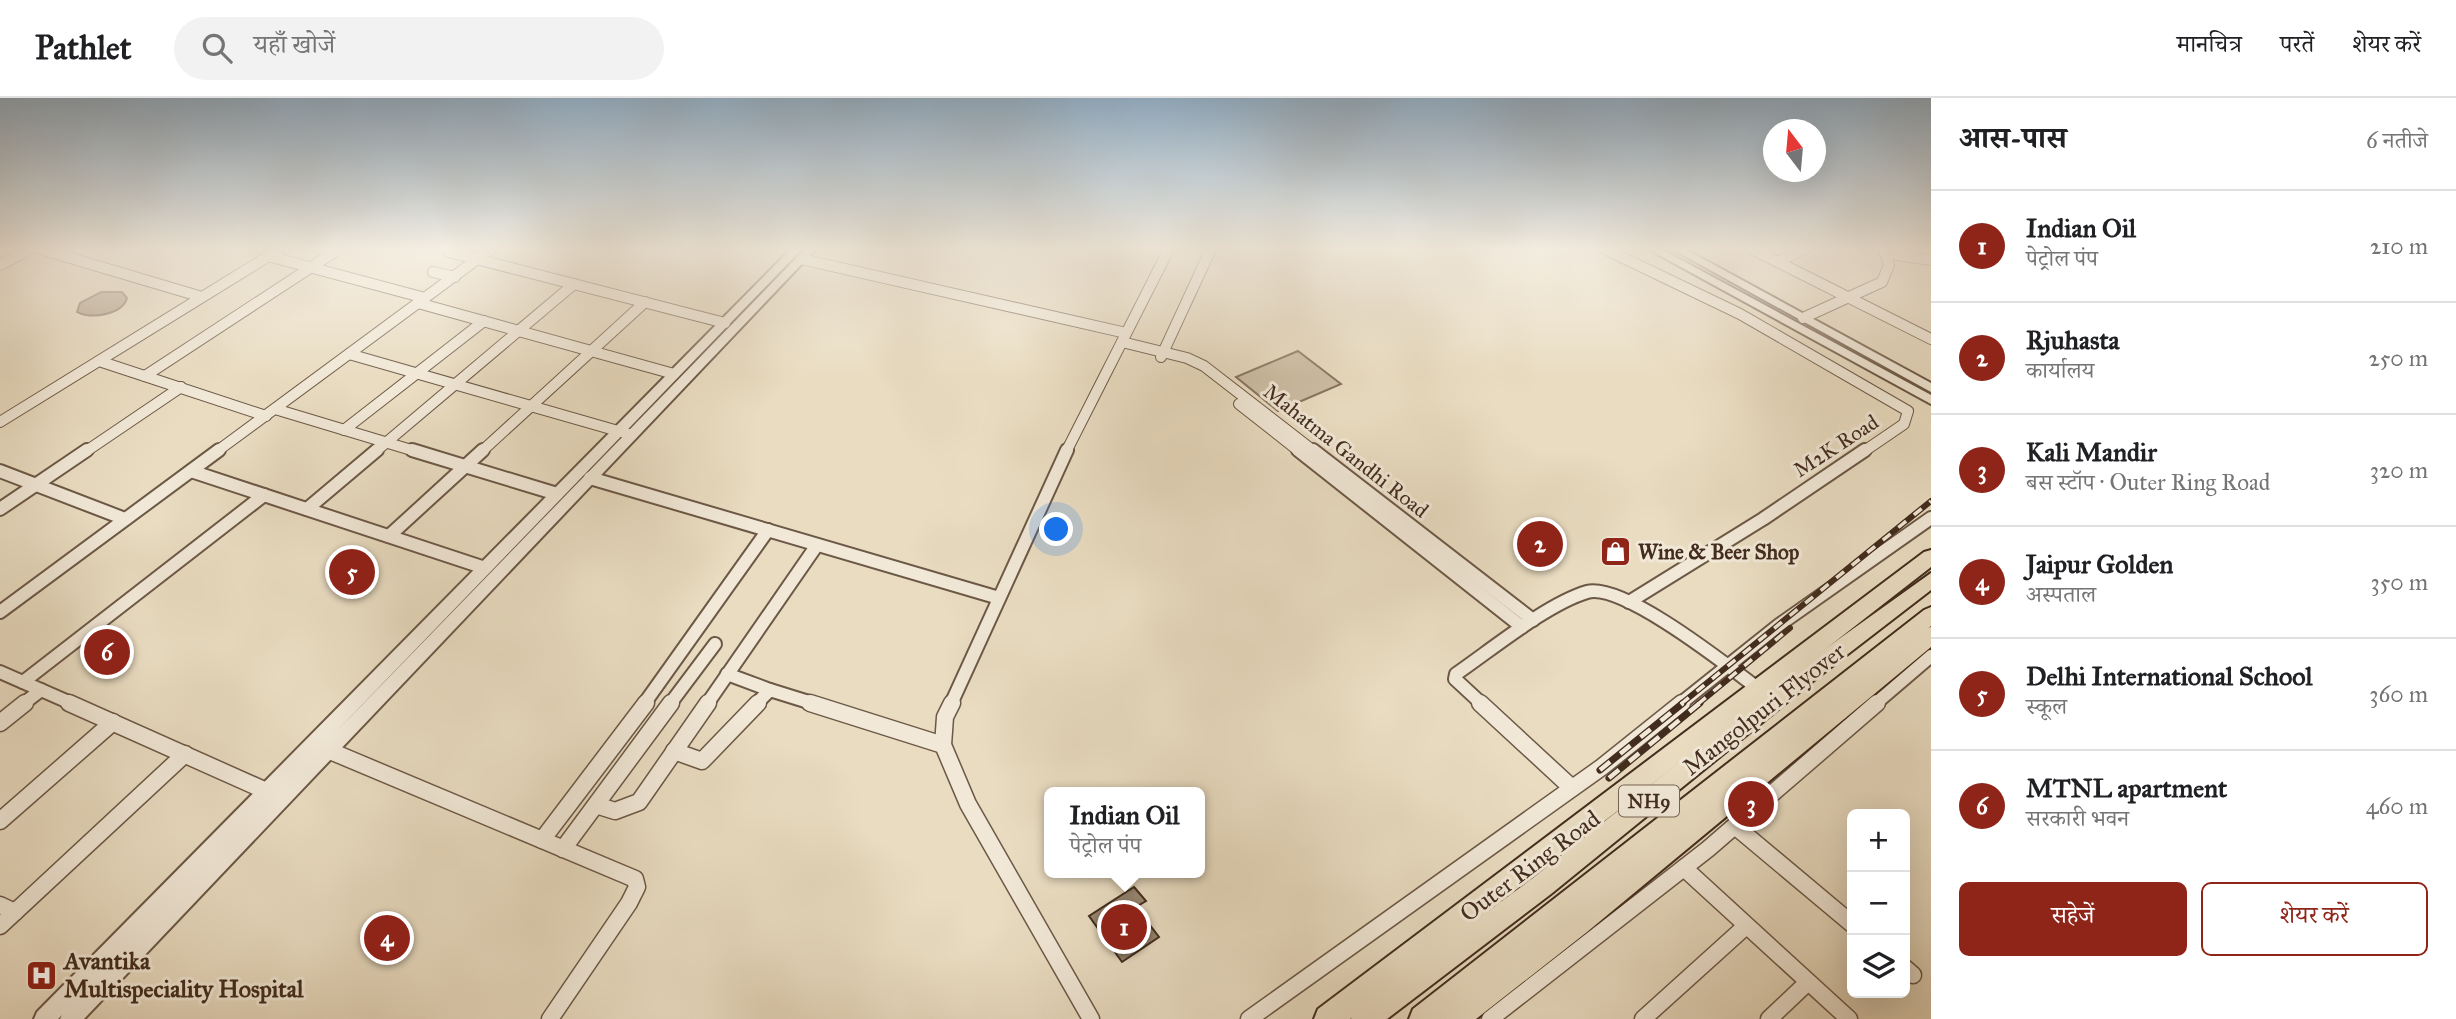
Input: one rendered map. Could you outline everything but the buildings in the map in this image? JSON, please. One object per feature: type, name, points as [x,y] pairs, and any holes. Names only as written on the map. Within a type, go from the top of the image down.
[{"type":"main road","name":"Outer Ring Road","points":[[1328,1019],[1759,690],[1931,563]]},
{"type":"main road","name":"Mangolpuri Flyover","points":[[1365,1019],[1542,886],[1805,675],[1931,563]]},
{"type":"main road","name":"Mangolpuri Flyover","points":[[1423,1019],[1931,615]]},
{"type":"main road","points":[[1454,1019],[1578,923],[1931,635]]},
{"type":"street","points":[[185,292],[202,297]]},
{"type":"street","points":[[0,422],[210,292]]},
{"type":"street","points":[[145,376],[275,292]]},
{"type":"street","points":[[394,292],[484,321],[674,374]]},
{"type":"street","points":[[0,612],[433,292]]},
{"type":"street","points":[[307,509],[565,292]]},
{"type":"street","points":[[605,292],[725,323]]},
{"type":"street","points":[[70,1019],[282,798],[331,751],[590,478],[674,374],[759,292]]},
{"type":"street","points":[[44,1019],[558,494],[626,433],[764,292]]},
{"type":"street","name":"Mahatma Gandhi Road","points":[[945,292],[1122,342],[1196,369],[1527,624]]},
{"type":"street","points":[[1091,1019],[968,804],[943,745],[945,717],[1065,454],[1147,292]]},
{"type":"street","points":[[1162,355],[1191,292]]},
{"type":"street","name":"M2K Road","points":[[1629,602],[1763,519],[1906,422],[1908,411],[1899,403],[1696,292]]},
{"type":"street","points":[[1732,292],[1931,400]]},
{"type":"street","points":[[1755,292],[1931,388]]},
{"type":"street","points":[[1836,292],[1929,335]]},
{"type":"street","points":[[1803,318],[1861,292]]},
{"type":"street","points":[[388,536],[645,302]]},
{"type":"street","points":[[344,430],[484,321]]},
{"type":"street","points":[[1763,327],[1791,324]]},
{"type":"street","points":[[349,354],[626,433]]},
{"type":"street","points":[[99,360],[181,387],[344,430],[558,494]]},
{"type":"street","points":[[1901,384],[1913,378]]},
{"type":"street","points":[[0,509],[181,387]]},
{"type":"street","points":[[0,471],[125,519]]},
{"type":"street","points":[[191,471],[485,568]]},
{"type":"street","points":[[590,478],[999,598]]},
{"type":"street","points":[[23,682],[264,495]]},
{"type":"street","points":[[1248,1019],[1572,788],[1779,625],[1931,518]]},
{"type":"street","points":[[542,840],[634,719],[768,530]]},
{"type":"street","points":[[596,804],[615,811],[639,802],[817,545]]},
{"type":"street","points":[[1572,788],[1455,679],[1456,674],[1527,624],[1595,591],[1610,593],[1645,612],[1697,652],[1709,656],[1759,690]]},
{"type":"street","points":[[563,849],[715,644]]},
{"type":"street","points":[[1490,1019],[1684,868],[1931,656]]},
{"type":"street","points":[[0,672],[282,798]]},
{"type":"street","points":[[727,674],[943,745]]},
{"type":"street","points":[[0,723],[41,690]]},
{"type":"street","points":[[674,751],[702,761],[770,690]]},
{"type":"street","points":[[0,821],[113,722]]},
{"type":"street","points":[[313,744],[635,879],[637,887],[550,1019]]},
{"type":"street","points":[[0,926],[8,908],[185,754]]},
{"type":"street","points":[[1735,825],[1847,920]]},
{"type":"street","points":[[1684,868],[1849,1019]]},
{"type":"street","points":[[1643,1019],[1746,926]]},
{"type":"street","points":[[1769,1019],[1807,983]]},
{"type":"shaded area","points":[[101,292],[122,292],[127,298],[119,308],[106,314],[77,312],[80,303]]},
{"type":"shaded area","points":[[1298,351],[1341,384],[1278,411],[1236,377]]},
{"type":"railway","points":[[1681,704],[1931,501]]},
{"type":"railway","points":[[1698,704],[1790,628]]},
{"type":"railway","points":[[1600,770],[1683,703]]},
{"type":"railway","points":[[1609,778],[1700,703]]},
{"type":"place","name":"Rjuhasta","points":[[1540,544]]},
{"type":"place","name":"Wine & Beer Shop","points":[[1615,552]]},
{"type":"place","name":"Delhi International School","points":[[352,572]]},
{"type":"place","name":"MTNL apartment","points":[[107,652]]},
{"type":"place","name":"Kali Mandir","points":[[1751,804]]},
{"type":"place","name":"Indian Oil","points":[[1124,927]]},
{"type":"place","name":"Jaipur Golden","points":[[387,938]]},
{"type":"place","name":"Avantika Multispeciality Hospital","points":[[41,975]]}]
